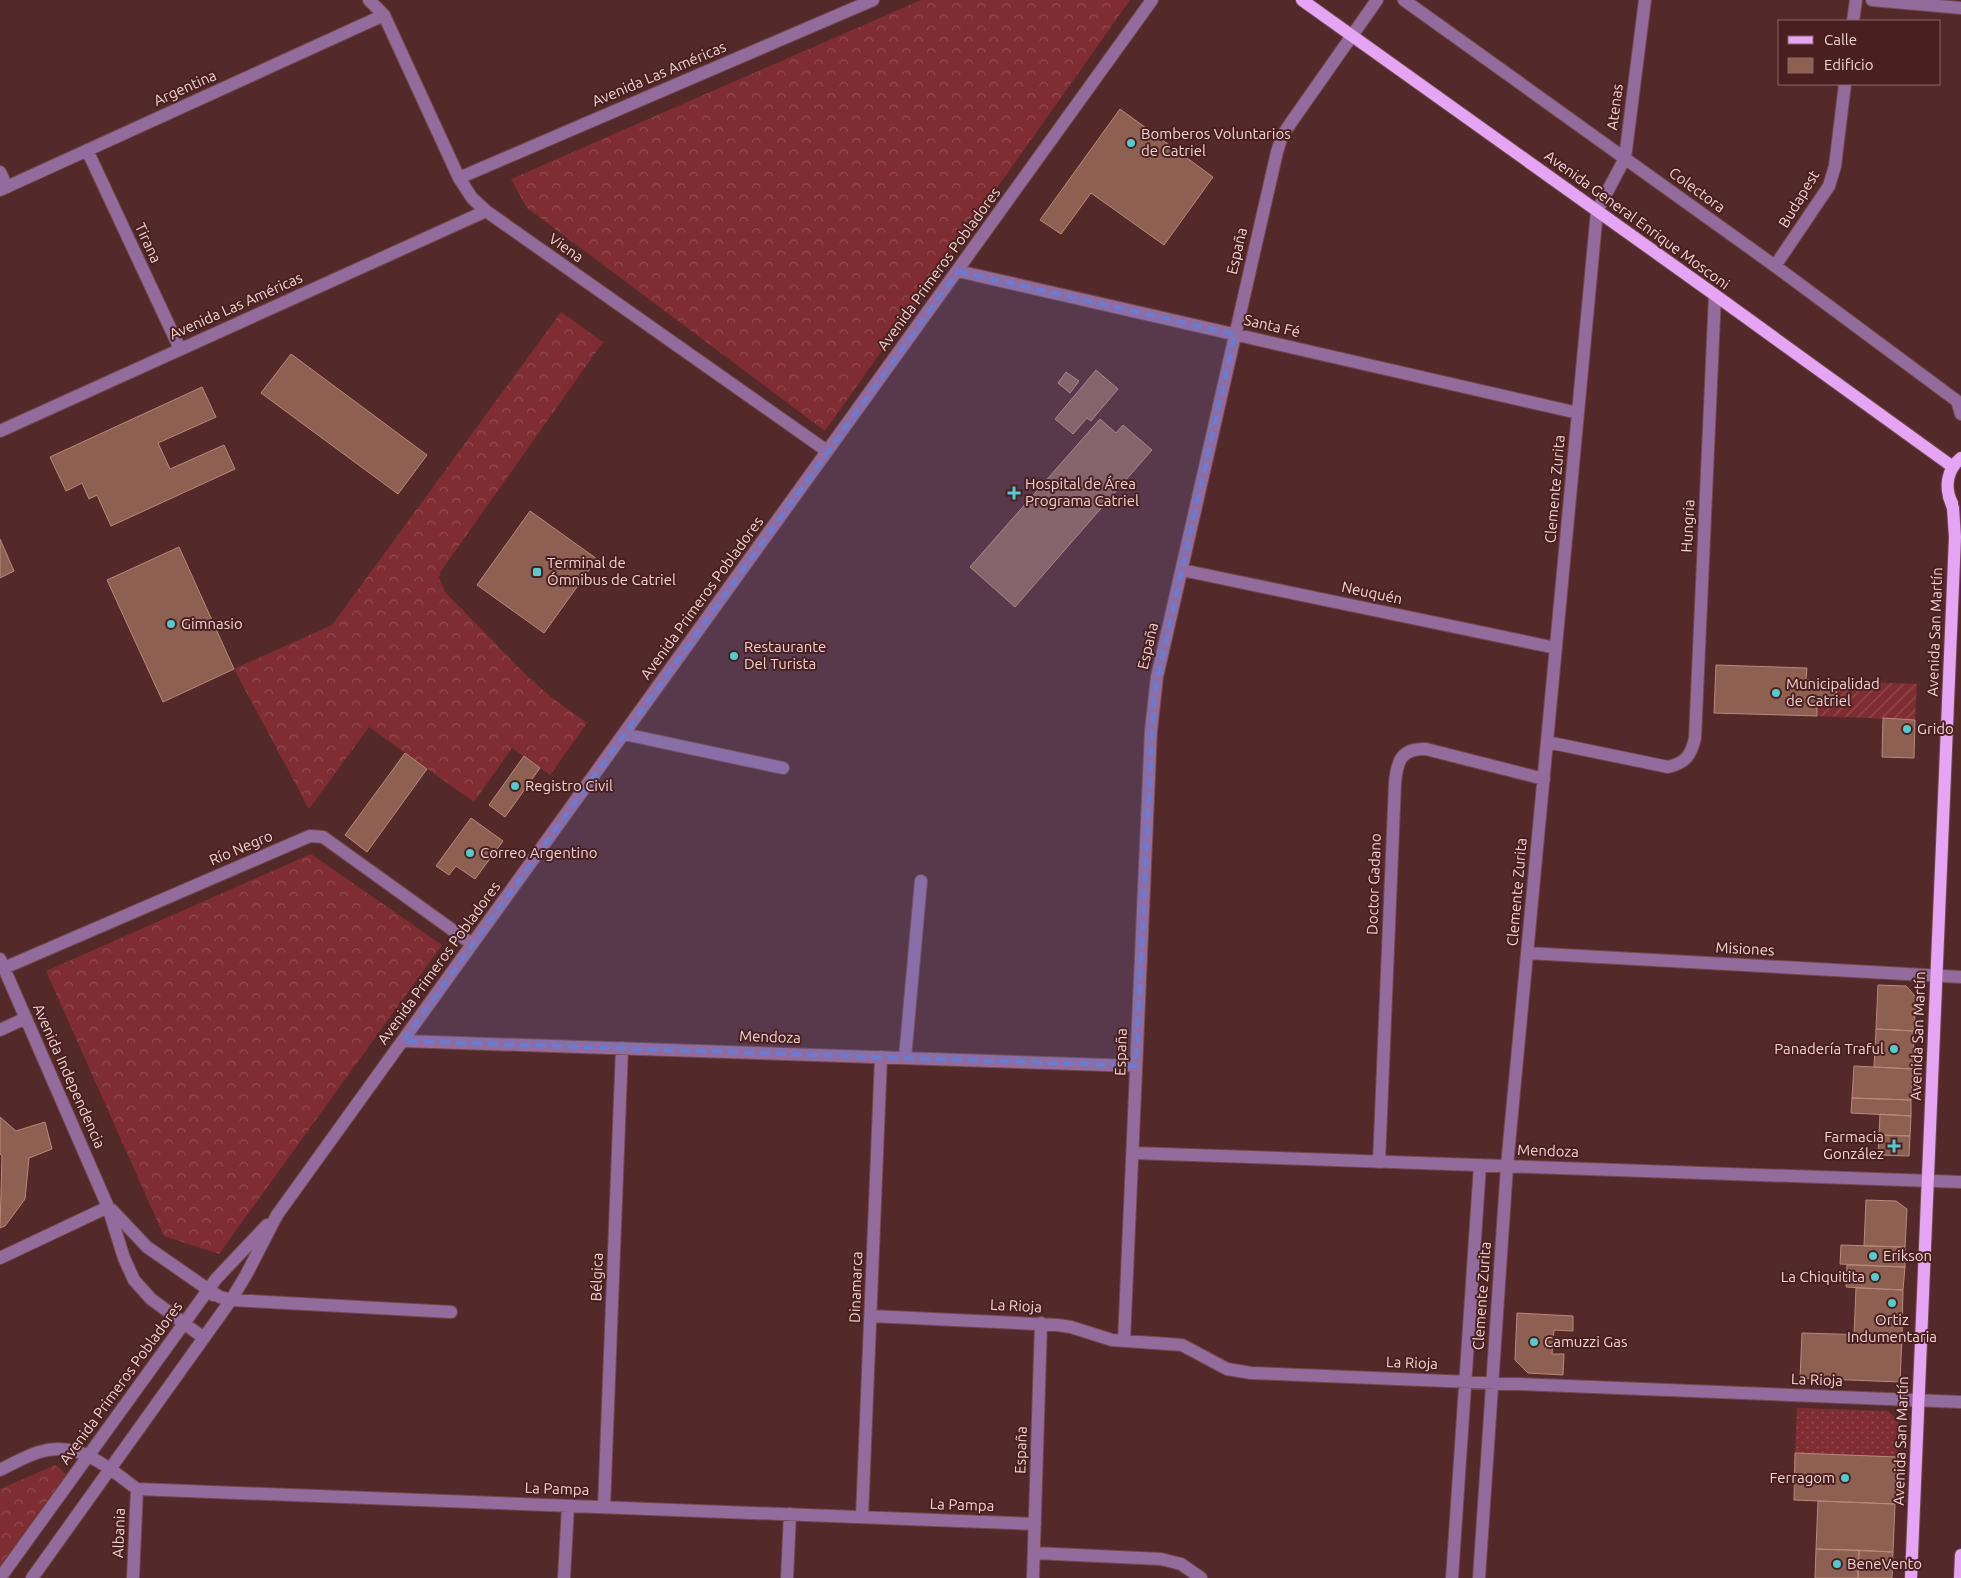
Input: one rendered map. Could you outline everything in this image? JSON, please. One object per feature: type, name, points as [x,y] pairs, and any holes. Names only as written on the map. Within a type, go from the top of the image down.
[{"type":"main road","name":"Avenida General Enrique Mosconi","points":[[1302,0],[1714,294],[1957,463]]},
{"type":"main road","name":"Avenida San Martín","points":[[1911,1578],[1955,537],[1953,508],[1947,487],[1957,463]]},
{"type":"main road","points":[[1949,497],[1961,514]]},
{"type":"main road","points":[[1960,1578],[1961,1555]]},
{"type":"street","name":"Viena","points":[[369,0],[384,15],[459,178],[472,198],[486,211],[827,452]]},
{"type":"street","name":"Avenida Las Américas","points":[[459,178],[873,0]]},
{"type":"street","name":"Avenida Primeros Pobladores","points":[[0,1578],[209,1290],[226,1268],[277,1215],[1152,0]]},
{"type":"street","name":"España","points":[[1124,1341],[1152,713],[1157,678],[1272,168],[1282,136],[1377,0]]},
{"type":"street","name":"Colectora","points":[[1404,0],[1776,266],[1957,401],[1961,414]]},
{"type":"street","name":"Atenas","points":[[1597,211],[1625,158],[1645,0]]},
{"type":"street","points":[[1853,20],[1856,0]]},
{"type":"street","points":[[1872,0],[1961,8]]},
{"type":"street","name":"Argentina","points":[[4,188],[384,15]]},
{"type":"street","name":"Budapest","points":[[1776,266],[1829,186],[1835,166],[1845,85]]},
{"type":"street","name":"Tirana","points":[[87,150],[180,349]]},
{"type":"street","points":[[0,172],[4,188]]},
{"type":"street","name":"Avenida Las Américas","points":[[0,431],[486,211]]},
{"type":"street","name":"Clemente Zurita","points":[[1479,1578],[1507,1166],[1597,211]]},
{"type":"street","name":"Santa Fé","points":[[958,271],[1578,413]]},
{"type":"street","name":"Hungria","points":[[1547,742],[1668,767],[1679,764],[1688,758],[1693,748],[1695,738],[1714,294]]},
{"type":"street","name":"Neuquén","points":[[1182,570],[1556,648]]},
{"type":"street","points":[[624,734],[783,768]]},
{"type":"street","name":"Doctor Gadano","points":[[1379,1162],[1397,764],[1402,756],[1409,751],[1426,749],[1544,779]]},
{"type":"street","name":"Río Negro","points":[[2,964],[310,836],[323,837],[472,944]]},
{"type":"street","points":[[905,1058],[921,880]]},
{"type":"street","name":"Misiones","points":[[1527,953],[1961,977]]},
{"type":"street","name":"Avenida Independencia","points":[[2,964],[108,1207],[124,1258],[134,1280],[151,1299],[204,1338]]},
{"type":"street","points":[[0,1030],[26,1018]]},
{"type":"street","name":"Mendoza","points":[[402,1041],[1136,1066]]},
{"type":"street","name":"Bélgica","points":[[604,1507],[622,1048]]},
{"type":"street","name":"Dinamarca","points":[[862,1517],[881,1057]]},
{"type":"street","name":"Mendoza","points":[[1133,1153],[1961,1182]]},
{"type":"street","name":"Clemente Zurita","points":[[1452,1578],[1480,1165]]},
{"type":"street","points":[[0,1258],[108,1207]]},
{"type":"street","name":"Avenida Independencia","points":[[108,1207],[147,1247],[209,1290],[218,1302],[221,1314]]},
{"type":"street","name":"Avenida Primeros Pobladores","points":[[32,1578],[231,1300],[277,1215]]},
{"type":"street","points":[[209,1290],[220,1297],[231,1300],[451,1312]]},
{"type":"street","name":"La Rioja","points":[[871,1316],[1042,1323],[1071,1327],[1101,1337],[1124,1341],[1182,1345],[1227,1369],[1245,1373],[1961,1402]]},
{"type":"street","name":"España","points":[[1033,1578],[1042,1323]]},
{"type":"street","points":[[0,1470],[39,1452],[60,1449],[89,1455],[137,1489]]},
{"type":"street","name":"La Pampa","points":[[137,1489],[1035,1524]]},
{"type":"street","name":"Albania","points":[[133,1578],[137,1489]]},
{"type":"street","points":[[564,1578],[568,1506]]},
{"type":"street","points":[[787,1578],[790,1514]]},
{"type":"street","points":[[1034,1553],[1161,1559],[1181,1564],[1201,1578]]},
{"type":"highlighted area","points":[[958,271],[1235,334],[1154,695],[1136,1066],[403,1041]]},
{"type":"green space","points":[[921,0],[1130,0],[825,431],[527,208],[511,179]]},
{"type":"green space","points":[[561,312],[603,342],[441,571],[439,578],[445,592],[526,675],[551,697],[587,723],[550,775],[512,748],[474,802],[369,727],[309,809],[234,669],[332,625]]},
{"type":"green space","points":[[1837,681],[1917,684],[1915,720],[1817,716],[1817,704],[1836,704]]},
{"type":"green space","points":[[311,854],[442,945],[219,1254],[164,1236],[46,971]]},
{"type":"green space","points":[[1797,1408],[1888,1411],[1898,1420],[1897,1457],[1795,1453]]},
{"type":"green space","points":[[55,1465],[66,1474],[0,1566],[0,1489]]},
{"type":"building","name":"Bomberos Voluntarios de Catriel","points":[[1120,109],[1213,177],[1164,245],[1091,193],[1061,234],[1040,220]]},
{"type":"building","points":[[291,354],[427,455],[398,494],[261,393]]},
{"type":"building","points":[[1096,370],[1118,389],[1091,421],[1087,418],[1073,434],[1055,419]]},
{"type":"building","points":[[1066,372],[1079,381],[1070,393],[1058,383]]},
{"type":"building","points":[[202,387],[216,417],[158,443],[170,469],[224,445],[235,469],[111,526],[97,495],[89,499],[82,483],[66,491],[50,457]]},
{"type":"building","points":[[1100,419],[1116,433],[1123,425],[1152,450],[1015,607],[970,567]]},
{"type":"building","name":"Terminal de Ómnibus de Catriel","points":[[530,511],[597,559],[544,633],[477,585]]},
{"type":"building","points":[[0,539],[14,571],[0,578]]},
{"type":"building","name":"Gimnasio","points":[[179,547],[234,669],[163,702],[107,580]]},
{"type":"building","name":"Municipalidad de Catriel","points":[[1716,665],[1807,668],[1806,680],[1837,681],[1836,705],[1817,704],[1817,716],[1714,713]]},
{"type":"building","points":[[1883,718],[1915,720],[1914,758],[1882,757]]},
{"type":"building","points":[[405,753],[427,769],[367,852],[345,835]]},
{"type":"building","name":"Registro Civil","points":[[524,756],[540,768],[505,817],[489,805]]},
{"type":"building","name":"Correo Argentino","points":[[471,818],[503,841],[475,879],[456,866],[449,875],[436,866]]},
{"type":"building","points":[[1878,985],[1906,986],[1916,997],[1914,1031],[1876,1029]]},
{"type":"building","name":"Panadería Traful","points":[[1876,1029],[1914,1031],[1913,1069],[1874,1067]]},
{"type":"building","points":[[1854,1066],[1913,1069],[1911,1100],[1852,1098]]},
{"type":"building","points":[[1852,1098],[1911,1100],[1911,1116],[1851,1113]]},
{"type":"building","points":[[1880,1114],[1911,1116],[1910,1136],[1879,1135]]},
{"type":"building","points":[[0,1117],[16,1131],[45,1122],[52,1149],[29,1158],[25,1199],[5,1226],[0,1228],[2,1156],[0,1154]]},
{"type":"building","name":"Farmacia González","points":[[1879,1135],[1910,1136],[1909,1156],[1878,1155]]},
{"type":"building","points":[[1866,1200],[1896,1201],[1907,1209],[1905,1247],[1864,1246]]},
{"type":"building","name":"Erikson","points":[[1841,1245],[1905,1247],[1905,1267],[1840,1264]]},
{"type":"building","name":"La Chiquitita","points":[[1847,1265],[1905,1267],[1903,1290],[1846,1287]]},
{"type":"building","points":[[1856,1288],[1903,1290],[1902,1336],[1854,1335]]},
{"type":"building","name":"Camuzzi Gas","points":[[1517,1313],[1573,1316],[1573,1331],[1554,1330],[1552,1354],[1564,1354],[1563,1375],[1528,1373],[1515,1360]]},
{"type":"building","points":[[1802,1333],[1902,1336],[1900,1382],[1800,1378]]},
{"type":"building","name":"Ferragom","points":[[1795,1453],[1897,1457],[1895,1504],[1794,1500]]},
{"type":"building","points":[[1818,1501],[1895,1504],[1893,1552],[1816,1549]]},
{"type":"building","name":"BeneVento","points":[[1816,1549],[1859,1550],[1858,1578],[1815,1578]]},
{"type":"building","points":[[1859,1550],[1893,1552],[1892,1578],[1858,1578]]},
{"type":"place","name":"Bomberos Voluntarios de Catriel","points":[[1131,143]]},
{"type":"place","name":"Hospital de Área Programa Catriel","points":[[1014,493]]},
{"type":"place","name":"Terminal de Ómnibus de Catriel","points":[[537,572]]},
{"type":"place","name":"Gimnasio","points":[[171,624]]},
{"type":"place","name":"Restaurante Del Turista","points":[[734,656]]},
{"type":"place","name":"Municipalidad de Catriel","points":[[1776,693]]},
{"type":"place","name":"Grido","points":[[1907,729]]},
{"type":"place","name":"Registro Civil","points":[[515,786]]},
{"type":"place","name":"Correo Argentino","points":[[470,853]]},
{"type":"place","name":"Panadería Traful","points":[[1894,1049]]},
{"type":"place","name":"Farmacia González","points":[[1894,1146]]},
{"type":"place","name":"Erikson","points":[[1873,1256]]},
{"type":"place","name":"La Chiquitita","points":[[1875,1277]]},
{"type":"place","name":"Ortiz Indumentaria","points":[[1892,1303]]},
{"type":"place","name":"Camuzzi Gas","points":[[1534,1342]]},
{"type":"place","name":"Ferragom","points":[[1845,1478]]},
{"type":"place","name":"BeneVento","points":[[1837,1564]]}]
